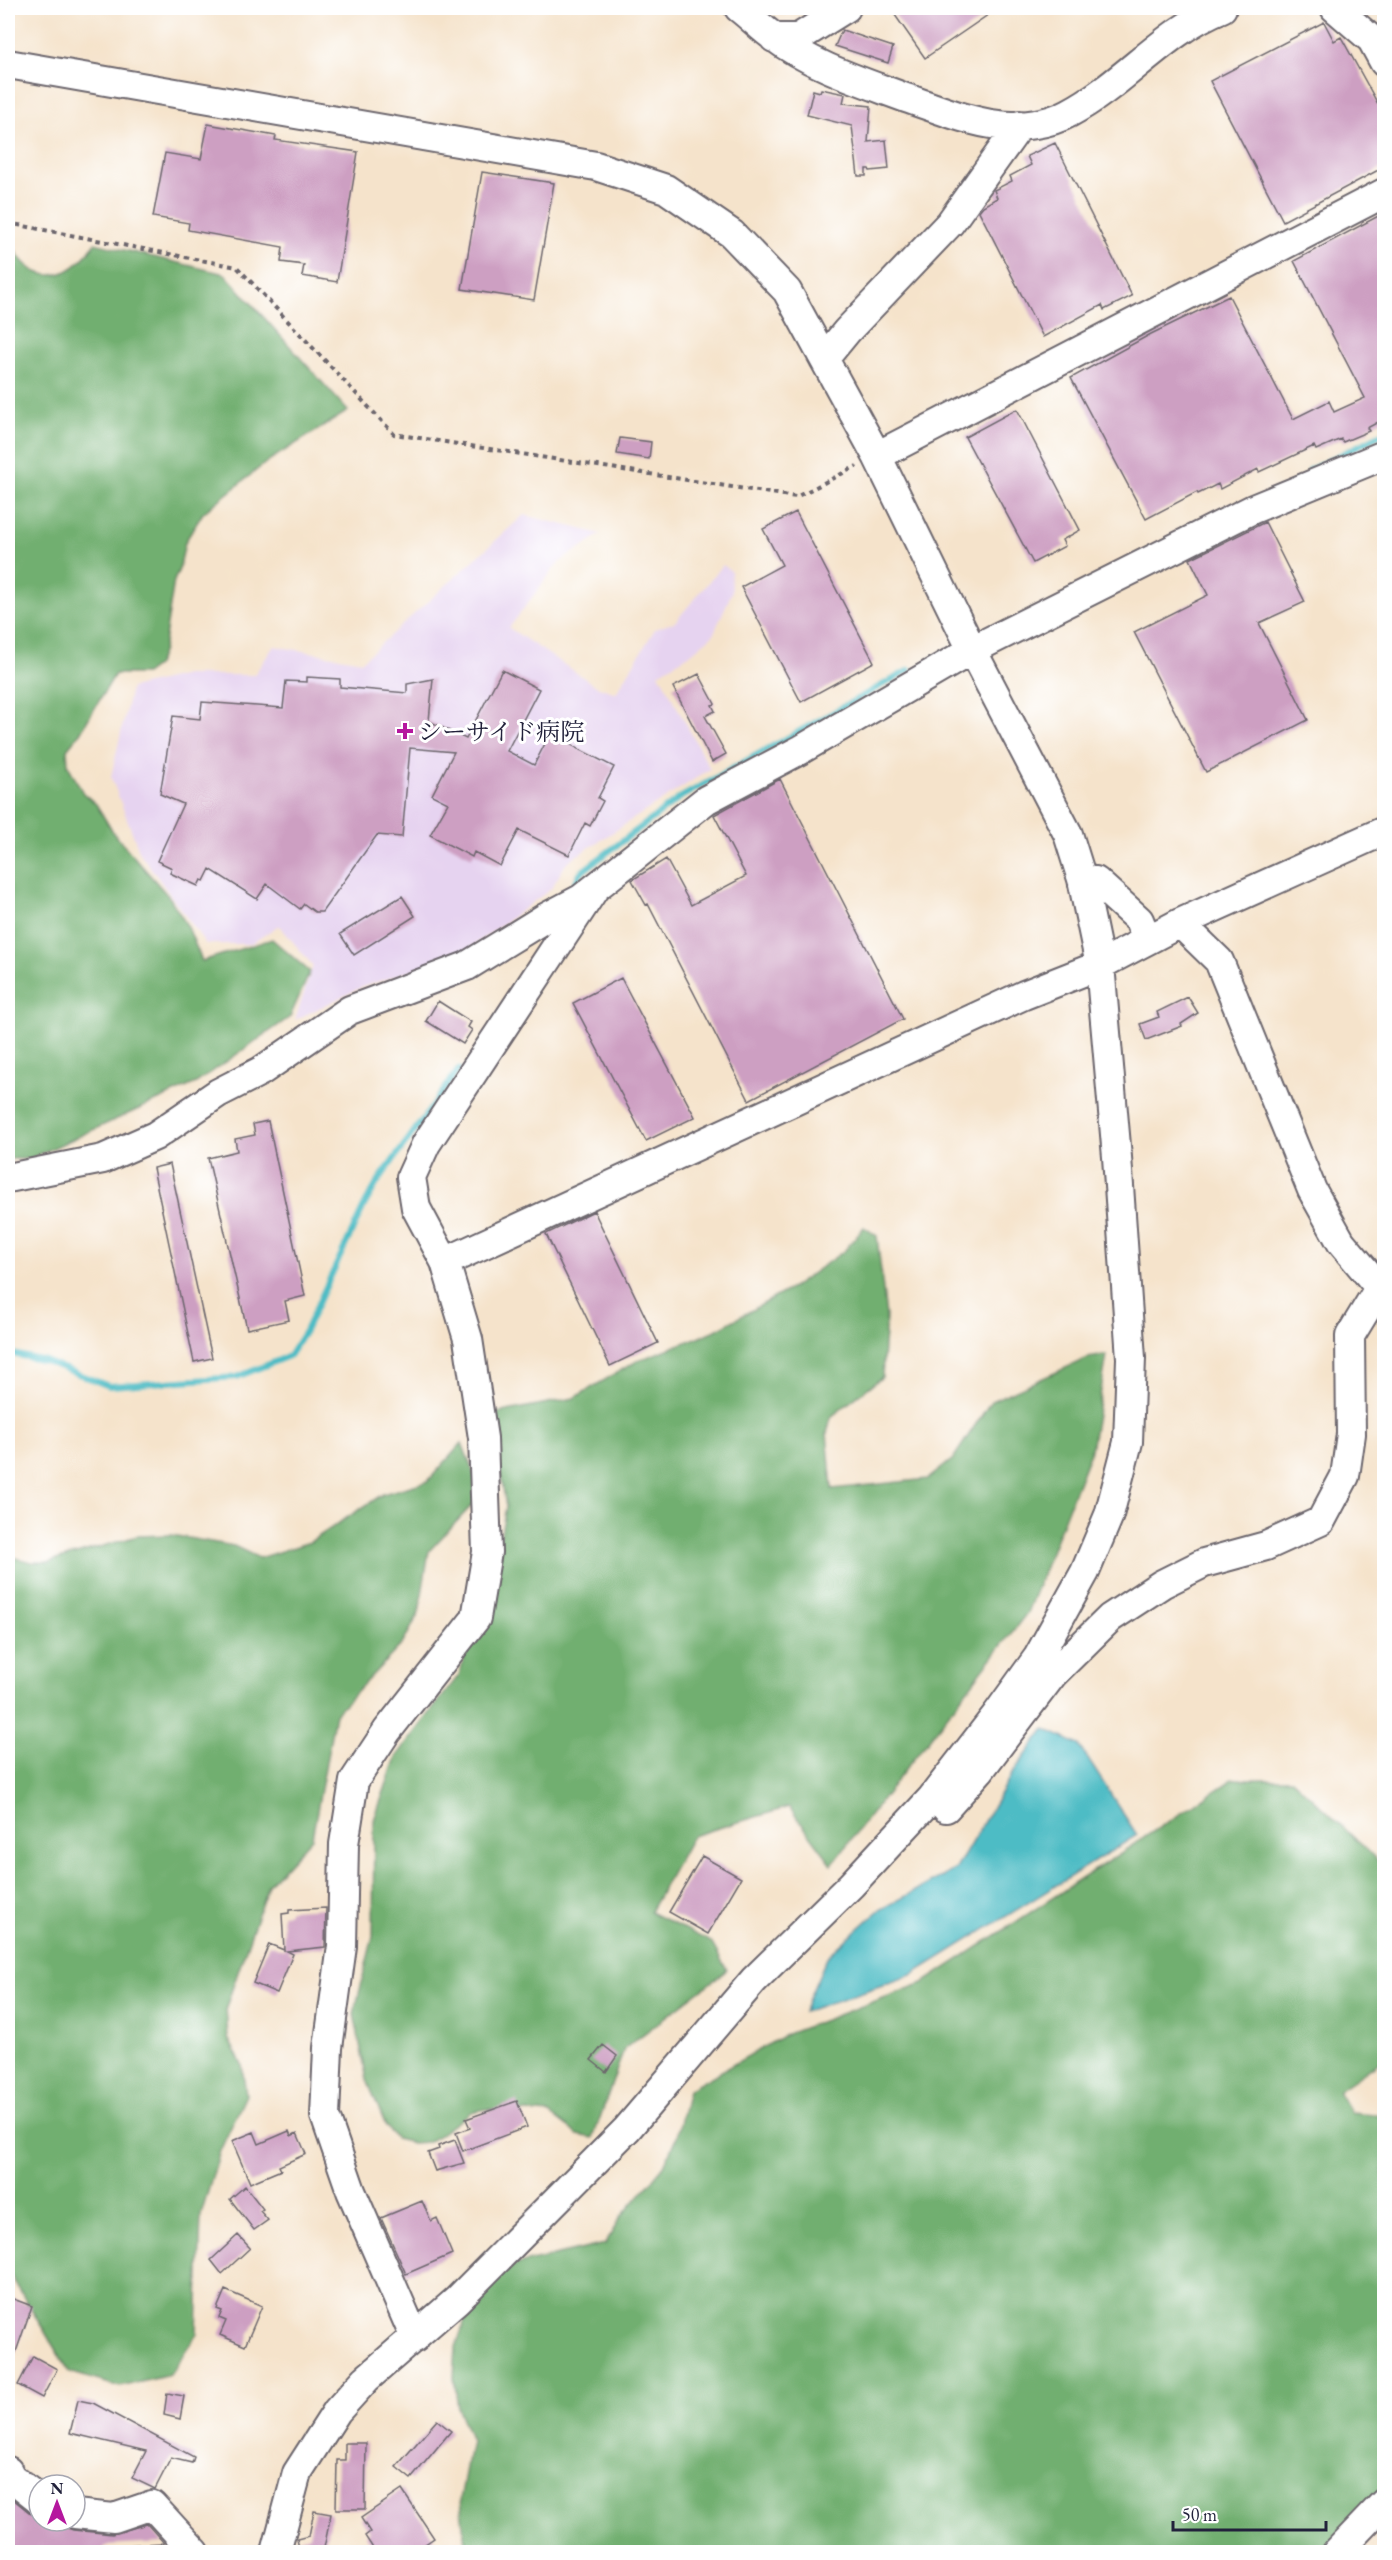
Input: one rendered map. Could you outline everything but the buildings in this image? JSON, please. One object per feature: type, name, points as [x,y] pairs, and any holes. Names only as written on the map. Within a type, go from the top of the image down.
[{"type":"street","points":[[739,8],[774,38],[810,59],[856,80],[948,112],[999,125],[1043,122],[1066,115],[1092,100],[1206,11]]},
{"type":"street","points":[[774,38],[798,38],[846,8]]},
{"type":"street","points":[[1335,8],[1380,44]]},
{"type":"street","points":[[8,64],[596,166],[666,189],[732,234],[787,291],[877,456],[959,625],[1068,834],[1082,879],[1100,965],[1117,1157],[1131,1358],[1128,1442],[1108,1515],[1085,1572],[1038,1657],[998,1714],[931,1799],[852,1885],[754,1980],[627,2129],[457,2300],[366,2379],[337,2411],[297,2473],[276,2553]]},
{"type":"street","points":[[824,359],[847,331],[950,223],[1020,125]]},
{"type":"street","points":[[877,456],[1384,193]]},
{"type":"street","points":[[8,1178],[103,1159],[154,1136],[218,1093],[261,1071],[350,1010],[467,966],[588,893],[706,800],[802,749],[972,650],[1253,509],[1384,455]]},
{"type":"street","points":[[445,1262],[1024,995],[1100,965],[1180,923],[1384,831]]},
{"type":"street","points":[[1082,879],[1096,881],[1139,920],[1147,940]]},
{"type":"street","points":[[415,2338],[351,2192],[325,2116],[328,2048],[342,1946],[344,1844],[354,1781],[387,1731],[476,1618],[487,1552],[483,1438],[468,1339],[445,1262],[416,1208],[411,1177],[426,1144],[588,893]]},
{"type":"street","points":[[627,2129],[652,2117],[731,2031],[878,1885],[980,1770],[1053,1674],[1110,1618],[1162,1584],[1204,1563],[1266,1546],[1321,1521],[1345,1476],[1351,1434],[1350,1336],[1383,1287],[1341,1242],[1312,1190],[1219,961],[1180,923]]},
{"type":"street","points":[[8,2471],[10,2477],[27,2490]]},
{"type":"street","points":[[1337,2553],[1384,2503]]},
{"type":"street","points":[[87,2515],[114,2518],[152,2505],[195,2553]]},
{"type":"path","points":[[8,223],[237,267],[394,434],[796,497],[877,456]]},
{"type":"shaded area","name":"シーサイド病院","points":[[524,515],[601,534],[558,563],[509,628],[596,686],[616,693],[655,629],[675,622],[723,565],[731,571],[732,592],[713,635],[689,655],[659,673],[710,769],[567,862],[551,889],[463,953],[362,987],[295,1020],[313,966],[279,925],[251,944],[206,944],[140,853],[111,777],[131,688],[186,675],[254,675],[274,646],[362,661]]},
{"type":"green space","points":[[8,237],[26,265],[37,272],[48,275],[72,268],[95,243],[225,274],[348,411],[268,461],[203,513],[185,542],[180,567],[174,581],[163,650],[157,665],[145,674],[115,674],[80,733],[67,749],[68,765],[83,793],[96,804],[114,834],[170,898],[188,927],[202,961],[272,939],[310,972],[290,1017],[196,1083],[29,1159],[8,1159]]},
{"type":"green space","points":[[864,1227],[877,1236],[886,1316],[882,1377],[831,1417],[827,1433],[832,1489],[928,1479],[953,1459],[991,1401],[1088,1358],[1107,1355],[1091,1450],[1027,1613],[832,1864],[789,1807],[692,1836],[650,1912],[711,1942],[727,1970],[624,2049],[593,2138],[578,2135],[550,2114],[487,2109],[471,2112],[429,2142],[412,2143],[396,2139],[386,2126],[367,2080],[354,2014],[373,1936],[374,1820],[396,1757],[459,1675],[497,1553],[506,1507],[491,1414],[574,1398],[637,1361],[714,1331],[792,1288],[845,1250]]},
{"type":"green space","points":[[462,1443],[479,1487],[475,1502],[429,1551],[419,1613],[403,1643],[335,1714],[312,1838],[268,1885],[226,2007],[228,2038],[242,2065],[246,2095],[220,2151],[201,2215],[197,2334],[170,2375],[120,2387],[69,2372],[8,2271],[8,1556],[32,1562],[49,1562],[137,1536],[171,1535],[234,1546],[259,1558],[310,1542],[383,1494],[428,1481]]},
{"type":"green space","points":[[1233,1779],[1292,1779],[1384,1866],[1384,2059],[1338,2091],[1350,2112],[1384,2115],[1384,2514],[1345,2552],[466,2552],[460,2500],[471,2440],[458,2409],[454,2377],[456,2347],[467,2314],[485,2287],[514,2265],[605,2244],[621,2217],[663,2167],[677,2136],[688,2090],[785,2035],[923,1983]]},
{"type":"water","points":[[1045,1729],[1079,1745],[1137,1835],[912,1975],[803,2012],[827,1957],[878,1911],[956,1869],[1012,1774]]},
{"type":"waterway","points":[[1310,470],[1384,433]]},
{"type":"waterway","points":[[570,894],[580,873],[681,797],[909,670]]},
{"type":"waterway","points":[[8,1353],[45,1361],[109,1386],[237,1377],[289,1356],[305,1331],[365,1204],[379,1180],[459,1069]]},
{"type":"place","name":"シーサイド病院","points":[[405,731]]}]
